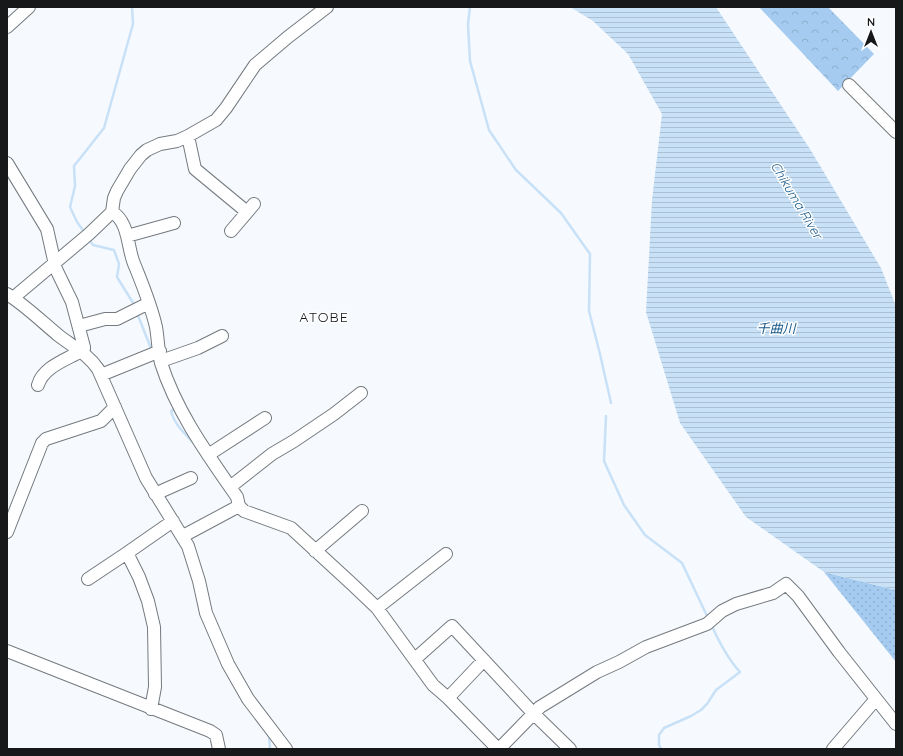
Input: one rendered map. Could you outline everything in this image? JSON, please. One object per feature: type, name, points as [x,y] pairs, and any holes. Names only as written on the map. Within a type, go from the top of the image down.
[{"type":"street","points":[[7,27],[29,7]]},
{"type":"street","points":[[286,749],[248,699],[228,664],[206,613],[192,557],[179,530],[155,494],[138,462],[101,375],[92,361],[10,296],[55,262],[112,212],[112,204],[117,191],[130,169],[147,150],[160,144],[177,141],[216,120],[222,114],[255,65],[327,7]]},
{"type":"street","points":[[849,85],[896,132]]},
{"type":"street","points":[[188,136],[195,169],[251,208],[230,231]]},
{"type":"street","points":[[7,163],[47,229],[56,269],[72,302],[84,347],[81,352],[49,369],[42,375],[38,385]]},
{"type":"street","points":[[112,212],[116,214],[123,225],[127,236],[133,262],[149,303],[156,328],[157,355],[175,399],[208,455],[237,497],[239,506],[244,510],[291,528],[353,585],[377,608],[433,685],[448,698],[498,749],[540,707],[597,672],[646,647],[710,621],[722,611],[736,604],[773,593],[786,584],[798,596],[896,724]]},
{"type":"street","points":[[127,236],[174,223]]},
{"type":"street","points":[[79,326],[105,319],[117,319],[149,303]]},
{"type":"street","points":[[101,375],[157,355],[198,348],[222,336]]},
{"type":"street","points":[[230,488],[272,454],[334,414],[361,393]]},
{"type":"street","points":[[7,532],[42,443],[46,439],[101,421],[115,407]]},
{"type":"street","points":[[208,455],[265,418]]},
{"type":"street","points":[[155,494],[191,478]]},
{"type":"street","points":[[88,579],[127,553],[239,506]]},
{"type":"street","points":[[315,551],[362,511]]},
{"type":"street","points":[[127,553],[139,577],[148,601],[154,626],[156,687],[151,709]]},
{"type":"street","points":[[377,608],[446,554]]},
{"type":"street","points":[[415,659],[452,626],[570,749]]},
{"type":"street","points":[[7,651],[210,731],[216,735],[219,749]]},
{"type":"street","points":[[448,698],[484,660]]},
{"type":"street","points":[[833,749],[876,699]]},
{"type":"green space","points":[[759,7],[828,7],[874,54],[838,91]]},
{"type":"green space","points":[[824,572],[896,590],[896,662]]},
{"type":"water","name":"千曲川","points":[[570,7],[716,7],[810,149],[881,268],[896,306],[896,590],[824,572],[746,517],[680,423],[646,312],[652,200],[662,114],[628,54],[593,21]]},
{"type":"waterway","points":[[85,233],[77,222],[70,207],[75,186],[74,166],[104,128],[133,24],[132,7]]},
{"type":"waterway","points":[[470,7],[468,24],[470,61],[489,130],[516,170],[561,213],[590,254],[589,311],[611,403]]},
{"type":"waterway","points":[[89,239],[93,245],[114,250],[119,264],[117,277],[135,306]]},
{"type":"waterway","points":[[137,313],[152,351]]},
{"type":"waterway","points":[[175,408],[176,409],[171,411],[172,416],[180,428],[194,443]]},
{"type":"waterway","points":[[606,416],[604,461],[624,505],[645,535],[682,563],[708,618]]},
{"type":"waterway","points":[[661,749],[659,745],[659,735],[664,728],[701,710],[716,690],[740,672],[724,650],[711,624]]},
{"type":"waterway","points":[[269,736],[270,749]]},
{"type":"district","name":"ATOBE","points":[[324,317]]},
{"type":"water label","name":"Chikuma River","points":[[797,200]]}]
